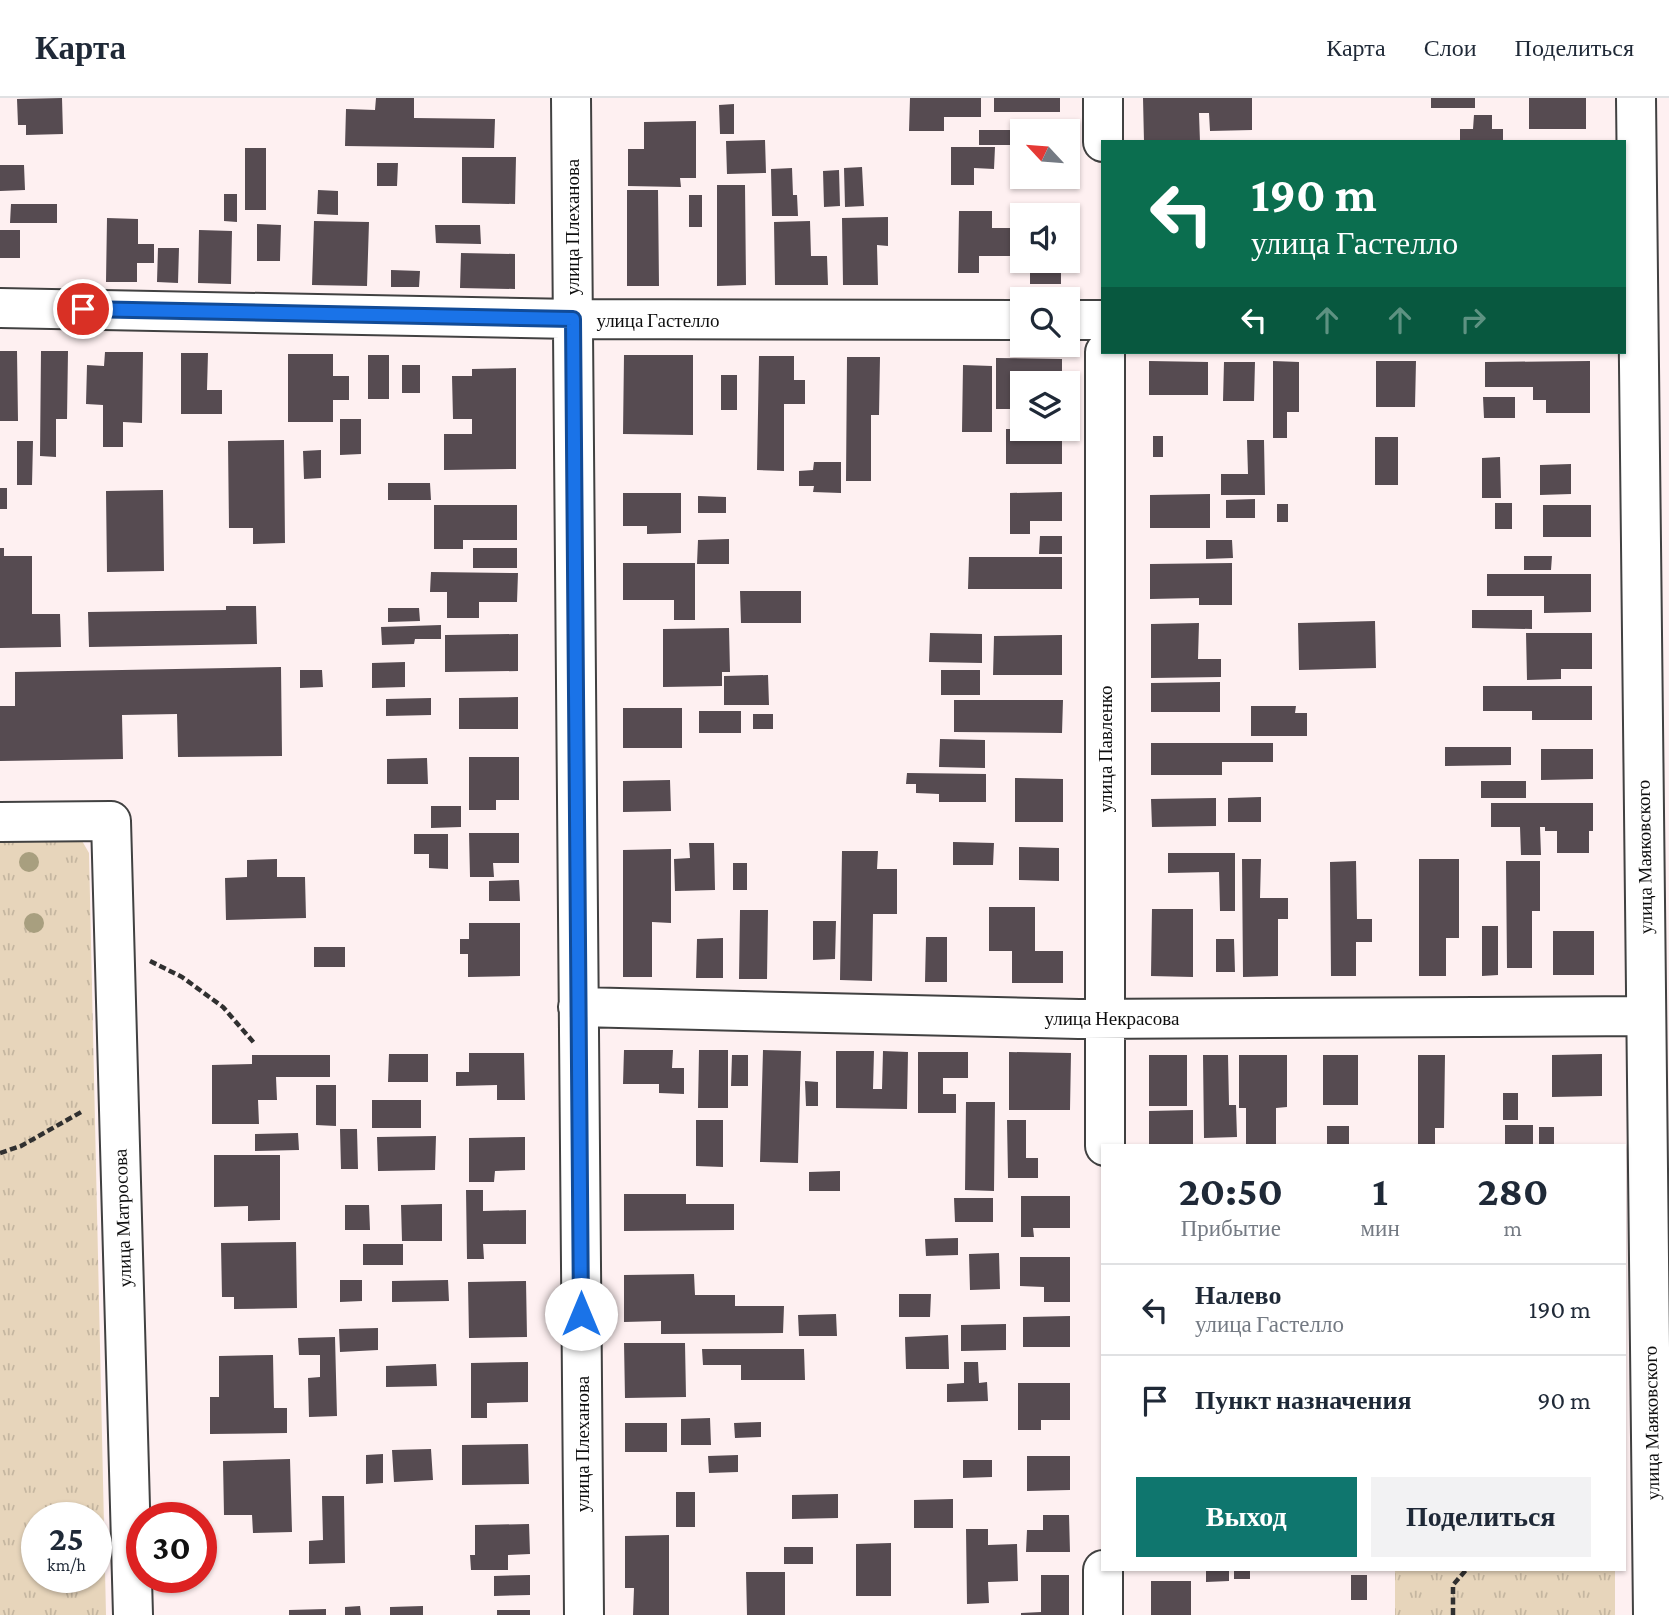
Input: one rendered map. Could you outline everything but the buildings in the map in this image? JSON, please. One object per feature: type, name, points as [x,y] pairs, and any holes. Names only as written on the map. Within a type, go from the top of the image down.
[{"type":"street","name":"улица Плеханова","points":[[571,98],[583,1615]]},
{"type":"street","points":[[1103,98],[1103,140]]},
{"type":"street","name":"улица Маяковского","points":[[1636,98],[1631,324],[1646,1016],[1653,1615]]},
{"type":"street","name":"улица Гастелло","points":[[0,308],[573,319],[1010,320]]},
{"type":"street","points":[[1080,320],[1101,320]]},
{"type":"street","name":"улица Павленко","points":[[1105,354],[1105,1144]]},
{"type":"street","name":"улица Матросова","points":[[0,822],[111,821],[132,1615]]},
{"type":"street","name":"улица Некрасова","points":[[578,1007],[1106,1019],[1646,1016]]},
{"type":"street","points":[[1103,1571],[1103,1615]]},
{"type":"path","points":[[114,943],[197,986],[223,1007],[255,1044]]},
{"type":"path","points":[[0,1153],[20,1146],[82,1112],[118,1081]]},
{"type":"path","points":[[1453,1615],[1452,1586],[1465,1571]]},
{"type":"green space","points":[[0,836],[81,839],[89,853],[103,1502],[21,1502],[21,1593],[106,1593],[106,1615],[0,1615]]},
{"type":"green space","points":[[1395,1571],[1615,1571],[1615,1615],[1395,1615]]},
{"type":"route","points":[[83,309],[573,319],[581,1314]]}]
